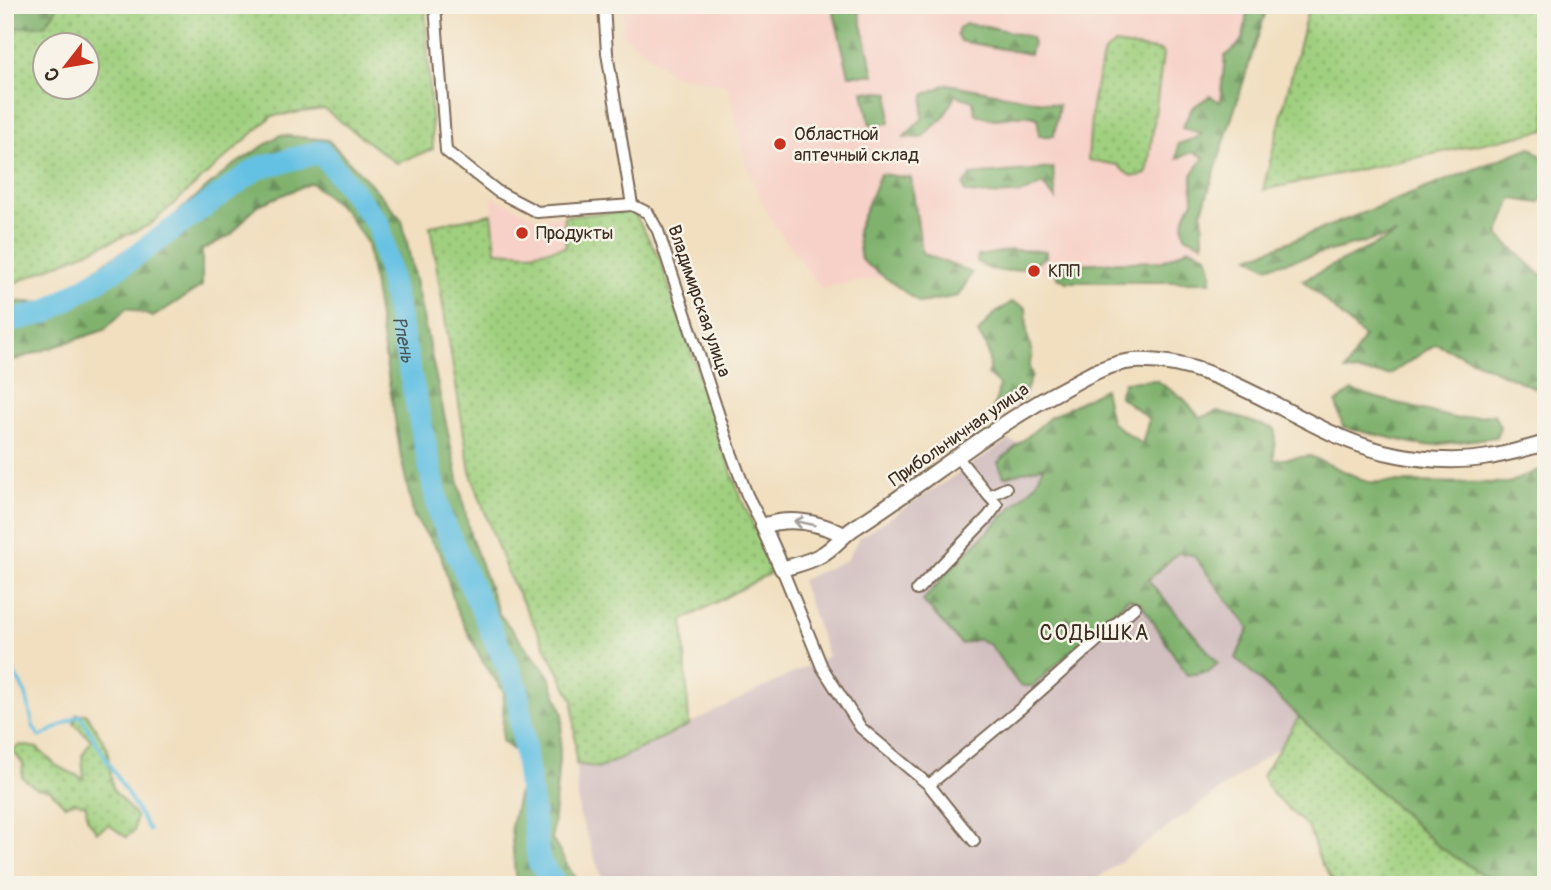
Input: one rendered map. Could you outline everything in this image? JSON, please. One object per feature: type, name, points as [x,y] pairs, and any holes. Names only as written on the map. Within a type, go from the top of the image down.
[{"type":"street","points":[[435,5],[446,151],[496,191],[537,212],[632,205],[607,53],[604,5]]},
{"type":"street","name":"Владимирская улица","points":[[632,205],[648,213],[658,231],[736,465],[762,526]]},
{"type":"street","name":"Прибольничная улица","points":[[782,569],[821,555],[844,534],[901,499],[1028,409],[1089,375],[1110,366],[1133,361],[1171,363],[1207,373],[1338,435],[1383,452],[1432,460],[1488,458],[1546,443]]},
{"type":"street","points":[[917,590],[997,505],[958,458]]},
{"type":"street","points":[[989,496],[1006,488]]},
{"type":"street","points":[[844,534],[795,520],[762,526],[822,667],[861,728],[929,785],[974,841]]},
{"type":"street","points":[[929,785],[1135,607]]},
{"type":"shaded area","points":[[626,5],[1268,5],[1202,211],[1203,277],[1057,277],[1030,267],[1034,253],[821,289],[771,220],[747,168],[727,85],[673,75],[621,33]]},
{"type":"shaded area","points":[[492,196],[537,218],[564,216],[566,247],[530,253],[495,251]]},
{"type":"shaded area","points":[[1009,440],[1178,513],[1325,714],[1088,885],[604,885],[579,813],[576,764],[600,767],[828,656],[801,580],[847,560],[859,538]]},
{"type":"green space","points":[[5,5],[56,5],[56,10],[45,25],[15,28],[5,37]]},
{"type":"green space","points":[[39,5],[425,5],[433,149],[396,163],[324,109],[272,116],[150,225],[5,287],[5,26]]},
{"type":"green space","points":[[834,5],[874,5],[859,12],[874,75],[849,75]]},
{"type":"green space","points":[[1249,5],[1268,5],[1202,211],[1203,244],[1185,236],[1183,222],[1193,202],[1192,175],[1204,157],[1193,152],[1177,158],[1178,144],[1202,133],[1182,128],[1192,108],[1210,96],[1220,102],[1225,56],[1242,39]]},
{"type":"green space","points":[[1309,5],[1546,5],[1546,130],[1263,190]]},
{"type":"green space","points":[[966,24],[987,26],[1031,37],[1033,43],[1030,54],[961,41],[957,35],[959,28]]},
{"type":"green space","points":[[1115,44],[1162,51],[1163,54],[1148,168],[1146,174],[1137,176],[1130,175],[1118,165],[1088,160],[1092,105],[1104,52]]},
{"type":"green space","points":[[947,84],[1059,105],[1054,136],[1039,136],[1038,118],[984,117],[975,113],[973,101],[955,95],[944,117],[921,138],[904,137],[922,119],[924,95]]},
{"type":"green space","points":[[863,91],[890,93],[889,123],[870,125]]},
{"type":"green space","points":[[280,135],[328,140],[402,220],[470,534],[499,614],[548,674],[563,713],[552,839],[579,885],[516,885],[511,827],[526,760],[502,741],[504,692],[483,662],[456,609],[441,555],[414,517],[401,457],[367,243],[345,211],[311,183],[256,206],[231,235],[202,250],[202,286],[153,317],[127,308],[104,330],[5,363],[5,301],[48,303],[108,260],[150,236],[231,167]]},
{"type":"green space","points":[[1531,147],[1546,161],[1546,193],[1539,203],[1512,199],[1498,235],[1540,274],[1546,276],[1546,393],[1436,344],[1389,375],[1345,371],[1364,337],[1303,280],[1397,234],[1266,267],[1250,257]]},
{"type":"green space","points":[[1053,168],[1056,199],[1042,184],[1030,191],[1016,194],[976,194],[965,192],[963,185],[971,175]]},
{"type":"green space","points":[[880,174],[911,178],[922,253],[972,273],[958,296],[920,303],[861,260],[857,231]]},
{"type":"green space","points":[[633,211],[659,257],[739,494],[774,571],[683,620],[689,725],[600,768],[576,764],[573,700],[507,572],[470,471],[430,226],[492,214],[496,251],[530,253],[566,247],[564,216]]},
{"type":"green space","points":[[1189,248],[1207,255],[1211,282],[1067,282],[1057,277],[1056,271],[1064,264],[1163,261]]},
{"type":"green space","points":[[1011,250],[1046,251],[1046,257],[1012,271],[994,270],[977,262],[978,256]]},
{"type":"green space","points":[[1012,302],[1026,308],[1027,334],[1032,353],[1029,367],[1032,375],[1023,399],[1000,411],[992,410],[999,385],[988,375],[988,353],[978,333],[992,316]]},
{"type":"green space","points":[[1156,380],[1184,399],[1200,418],[1218,411],[1275,429],[1274,460],[1310,456],[1368,482],[1509,483],[1546,467],[1546,885],[1499,885],[1438,846],[1236,658],[1249,628],[1193,555],[1178,553],[1148,580],[1218,663],[1208,672],[1187,675],[1142,605],[1129,598],[1033,686],[1020,686],[990,645],[979,639],[961,644],[923,601],[947,572],[1035,485],[1044,466],[1004,477],[998,462],[1049,418],[1104,389],[1111,422],[1142,444],[1149,419],[1119,396],[1124,382]]},
{"type":"green space","points":[[1351,391],[1457,419],[1494,414],[1500,427],[1496,437],[1425,446],[1343,427],[1336,403]]},
{"type":"green space","points":[[77,714],[87,714],[107,747],[113,790],[136,816],[134,831],[126,837],[109,825],[97,832],[87,818],[86,805],[75,802],[64,805],[50,790],[36,788],[22,777],[23,763],[12,750],[21,745],[37,748],[57,766],[84,779],[82,756],[91,740],[74,724]]},
{"type":"green space","points":[[1299,717],[1438,846],[1499,885],[1336,885],[1321,863],[1308,827],[1272,793],[1262,776]]},
{"type":"waterway","name":"Рпень","points":[[5,322],[47,312],[128,261],[258,168],[321,152],[379,225],[440,515],[517,688],[539,862],[556,885]]},
{"type":"waterway","points":[[5,657],[26,694],[33,726],[40,737],[80,715],[149,830]]},
{"type":"place","name":"Областной аптечный склад","points":[[780,144]]},
{"type":"place","name":"Продукты","points":[[522,233]]},
{"type":"place","name":"КПП","points":[[1034,271]]},
{"type":"district","name":"СОДЫШКА","points":[[1095,633]]}]
